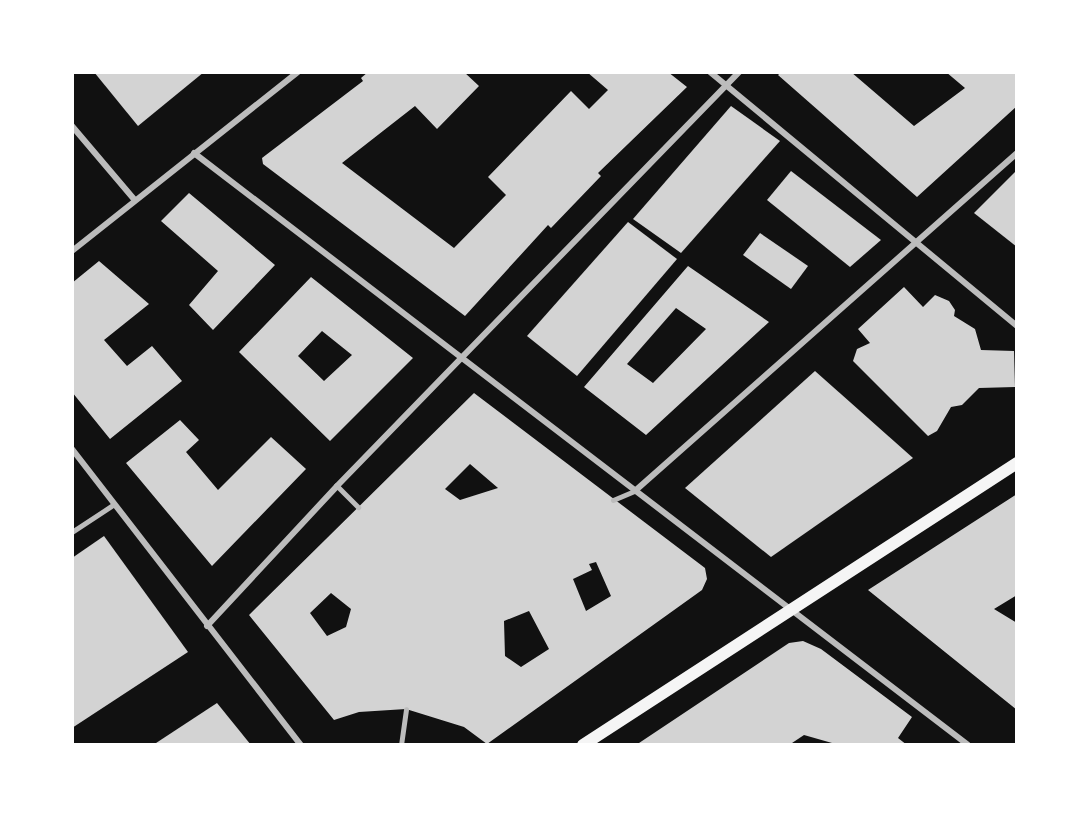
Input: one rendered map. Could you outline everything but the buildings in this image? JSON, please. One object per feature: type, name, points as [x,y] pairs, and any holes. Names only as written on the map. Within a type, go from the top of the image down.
[{"type":"main road","points":[[583,745],[1017,463]]},
{"type":"street","points":[[72,251],[134,199],[298,72]]},
{"type":"street","points":[[710,72],[1017,326]]},
{"type":"street","points":[[207,626],[337,486],[739,72]]},
{"type":"street","points":[[72,126],[134,199]]},
{"type":"street","points":[[194,153],[636,490],[789,611],[968,745]]},
{"type":"street","points":[[613,500],[636,490],[1017,153]]},
{"type":"street","points":[[72,449],[113,505],[301,745]]},
{"type":"street","points":[[337,486],[358,507]]},
{"type":"street","points":[[401,745],[406,709]]},
{"type":"lane","points":[[72,532],[113,505]]}]
